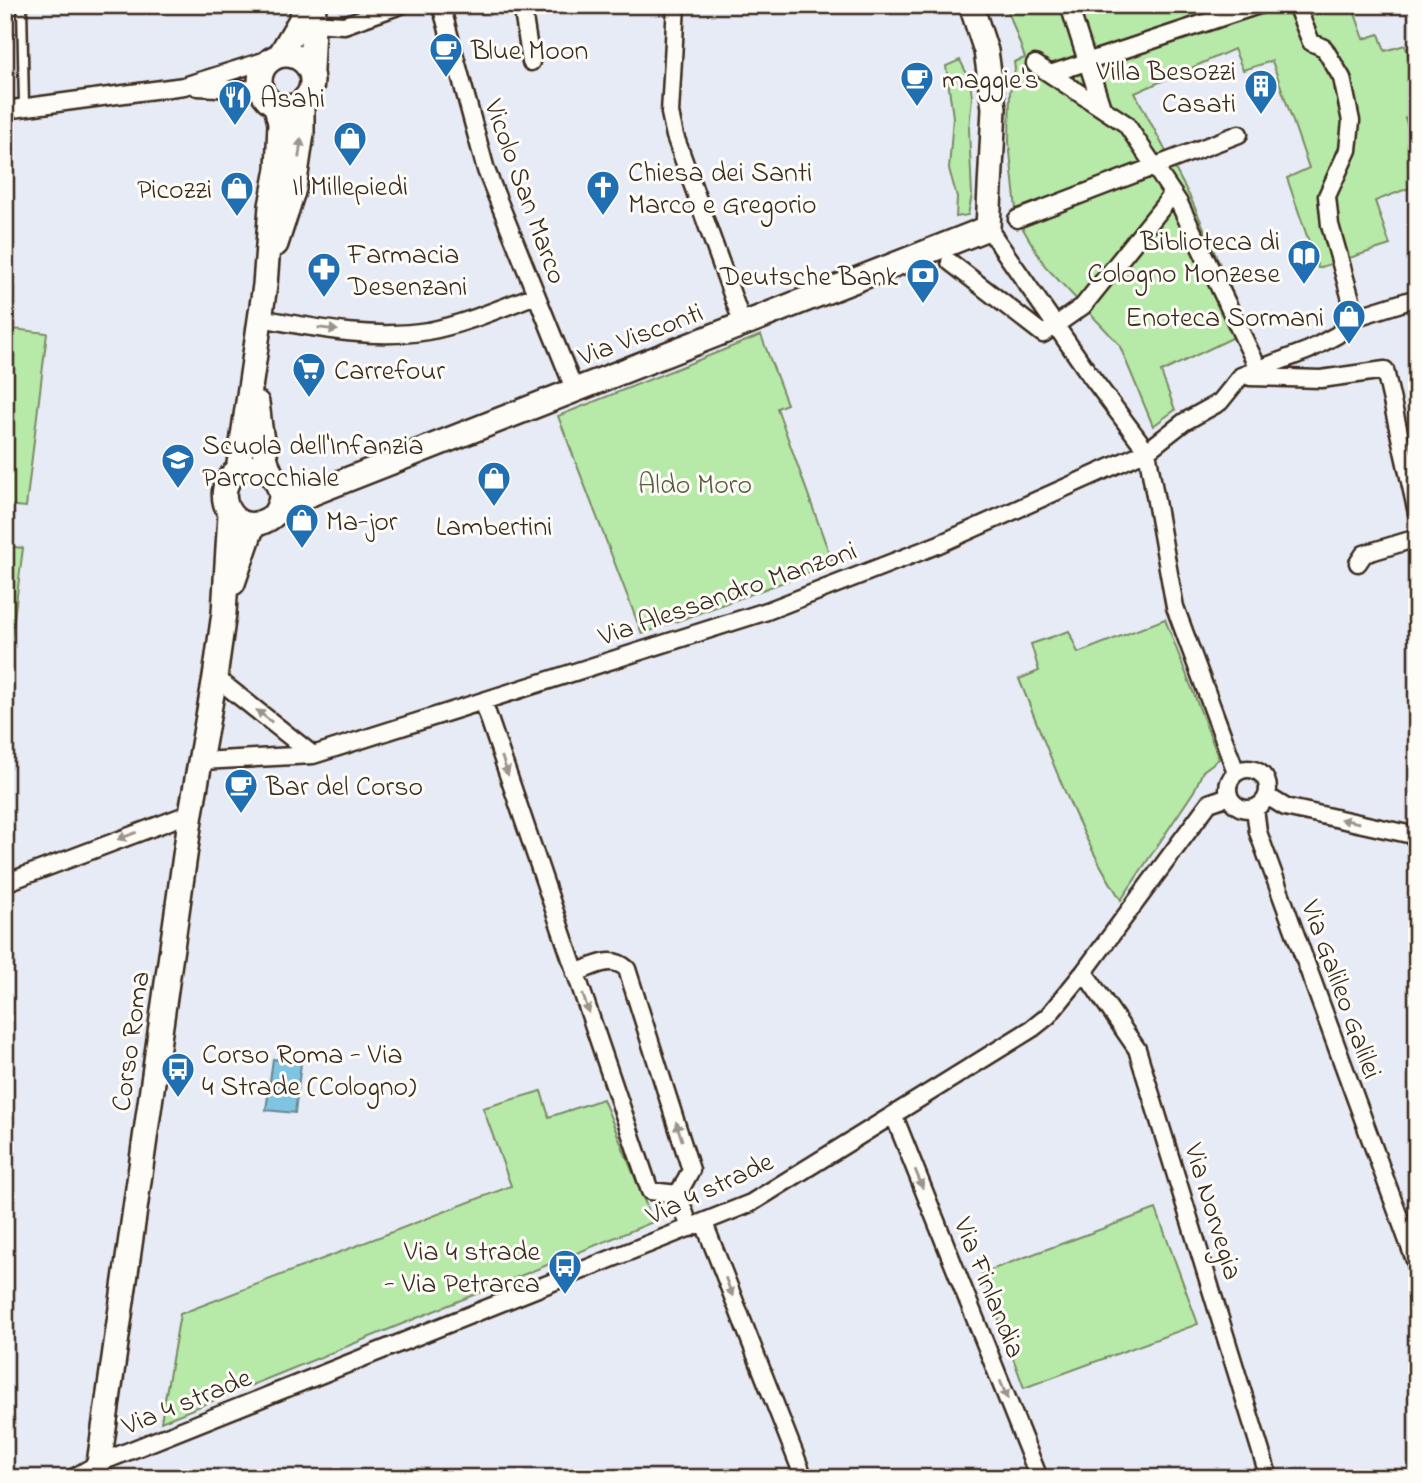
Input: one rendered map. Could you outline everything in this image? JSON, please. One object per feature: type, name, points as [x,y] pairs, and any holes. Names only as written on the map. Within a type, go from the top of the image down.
[{"type":"main road","points":[[971,5],[986,51],[994,108],[988,228]]},
{"type":"main road","points":[[311,11],[313,84],[310,93],[302,102],[292,107],[268,98],[260,79],[263,68],[311,11]]},
{"type":"main road","points":[[275,57],[293,55],[304,61],[311,70]]},
{"type":"main road","name":"Corso Roma","points":[[98,1470],[191,813],[224,613],[230,515],[223,497],[225,487],[238,471],[265,285],[280,135],[280,124],[268,98]]},
{"type":"main road","name":"Corso Roma","points":[[265,285],[294,188],[302,133],[302,102]]},
{"type":"main road","name":"Via Visconti","points":[[275,514],[313,493],[988,228]]},
{"type":"main road","name":"Corso Roma","points":[[254,371],[261,436],[270,473],[278,483],[281,493],[275,514]]},
{"type":"main road","points":[[238,471],[255,468],[270,473],[296,492],[313,493]]},
{"type":"main road","points":[[230,515],[238,521],[254,525],[267,521],[275,514]]},
{"type":"main road","name":"Corso Roma","points":[[224,613],[254,525]]},
{"type":"street","points":[[311,11],[344,25],[401,5]]},
{"type":"street","name":"Vicolo San Marco","points":[[441,5],[486,170],[575,391]]},
{"type":"street","points":[[522,5],[531,62]]},
{"type":"street","points":[[676,5],[670,113],[675,136],[743,325]]},
{"type":"street","points":[[1069,5],[1102,108]]},
{"type":"street","points":[[1050,74],[1259,5]]},
{"type":"street","points":[[1296,5],[1311,43],[1324,48],[1342,78],[1351,121],[1348,150],[1327,196],[1330,225],[1356,317]]},
{"type":"street","points":[[5,110],[184,86],[275,57]]},
{"type":"street","points":[[1035,64],[1126,124],[1173,194],[1259,370]]},
{"type":"street","points":[[184,86],[268,98]]},
{"type":"street","points":[[1017,219],[1239,134]]},
{"type":"street","points":[[950,262],[1043,334],[1083,306],[1173,194]]},
{"type":"street","points":[[988,228],[1056,327],[1147,451],[1175,607],[1236,772]]},
{"type":"street","points":[[260,318],[341,331],[389,335],[427,331],[460,323],[536,295]]},
{"type":"street","points":[[1241,376],[1309,350],[1337,335],[1356,317],[1417,298]]},
{"type":"street","points":[[1241,376],[1321,379],[1385,370],[1417,513]]},
{"type":"street","name":"Via Alessandro Manzoni","points":[[201,761],[313,755],[767,611],[937,544],[1147,451],[1184,422],[1220,402],[1241,376]]},
{"type":"street","points":[[1358,563],[1364,554],[1417,538]]},
{"type":"street","points":[[215,677],[313,755]]},
{"type":"street","points":[[483,701],[650,1191],[678,1194]]},
{"type":"street","points":[[1244,769],[1261,773],[1269,788],[1267,796],[1255,808],[1240,807],[1229,796],[1229,783],[1236,772],[1244,769]]},
{"type":"street","name":"Via 4 strade","points":[[73,1478],[751,1203],[1034,1028],[1048,1016],[1084,972],[1209,803],[1229,796]]},
{"type":"street","points":[[1267,796],[1285,807],[1417,836]]},
{"type":"street","name":"Via Galileo Galilei","points":[[1255,808],[1258,832],[1417,1266]]},
{"type":"street","points":[[5,883],[191,813]]},
{"type":"street","points":[[575,973],[612,960],[620,962],[627,969],[691,1170],[678,1194]]},
{"type":"street","name":"Via Norvegia","points":[[1084,972],[1138,1049],[1269,1478]]},
{"type":"street","name":"Via Finlandia","points":[[894,1116],[1039,1478]]},
{"type":"street","points":[[678,1194],[697,1226],[804,1478]]},
{"type":"lane","points":[[22,5],[24,107]]},
{"type":"green space","points":[[1006,5],[1304,5],[1308,17],[1352,5],[1364,39],[1379,34],[1385,51],[1405,45],[1410,58],[1417,56],[1417,114],[1405,118],[1417,153],[1417,185],[1375,201],[1390,245],[1318,268],[1287,178],[1309,168],[1272,61],[1243,70],[1234,49],[1135,93],[1191,199],[1249,330],[1161,372],[1175,410],[1153,426],[1119,344],[1045,266],[1017,219],[1009,142],[1010,92],[1014,62],[1025,58]]},
{"type":"green space","points":[[960,60],[970,80],[972,97],[969,129],[972,195],[968,215],[956,217],[957,197],[949,169],[953,117],[946,66]]},
{"type":"green space","points":[[5,328],[47,333],[26,507],[5,505]]},
{"type":"green space","name":"Aldo Moro","points":[[761,335],[787,404],[777,408],[833,564],[642,634],[558,416]]},
{"type":"green space","points":[[5,546],[23,548],[11,642],[5,641]]},
{"type":"green space","points":[[1165,619],[1219,759],[1203,771],[1194,791],[1121,900],[1078,820],[1019,679],[1039,671],[1031,644],[1069,631],[1078,653]]},
{"type":"green space","points":[[541,1091],[549,1117],[603,1099],[653,1222],[161,1422],[180,1314],[511,1186],[483,1108]]},
{"type":"green space","points":[[1156,1209],[1198,1324],[1024,1388],[982,1273]]},
{"type":"water","points":[[273,1059],[301,1063],[295,1113],[266,1110]]},
{"type":"place","name":"Blue Moon","points":[[446,79]]},
{"type":"place","name":"maggie's","points":[[917,108]]},
{"type":"place","name":"Villa Besozzi Casati","points":[[1261,116]]},
{"type":"place","name":"Asahi","points":[[235,127]]},
{"type":"place","name":"Il Millepiedi","points":[[350,168]]},
{"type":"place","name":"Chiesa dei Santi Marco e Gregorio","points":[[603,217]]},
{"type":"place","name":"Picozzi","points":[[237,218]]},
{"type":"place","name":"Biblioteca di Cologno Monzese","points":[[1304,286]]},
{"type":"place","name":"Farmacia Desenzani","points":[[324,299]]},
{"type":"place","name":"Deutsche Bank","points":[[923,305]]},
{"type":"place","name":"Enoteca Sormani","points":[[1349,346]]},
{"type":"place","name":"Carrefour","points":[[309,399]]},
{"type":"place","name":"Scuola dell'Infanzia Parrocchiale","points":[[178,490]]},
{"type":"place","name":"Lambertini","points":[[494,508]]},
{"type":"place","name":"Ma-jor","points":[[302,550]]},
{"type":"place","name":"Bar del Corso","points":[[241,815]]},
{"type":"place","name":"Corso Roma - Via 4 Strade (Cologno)","points":[[178,1099]]},
{"type":"place","name":"Via 4 strade - Via Petrarca","points":[[565,1296]]}]
